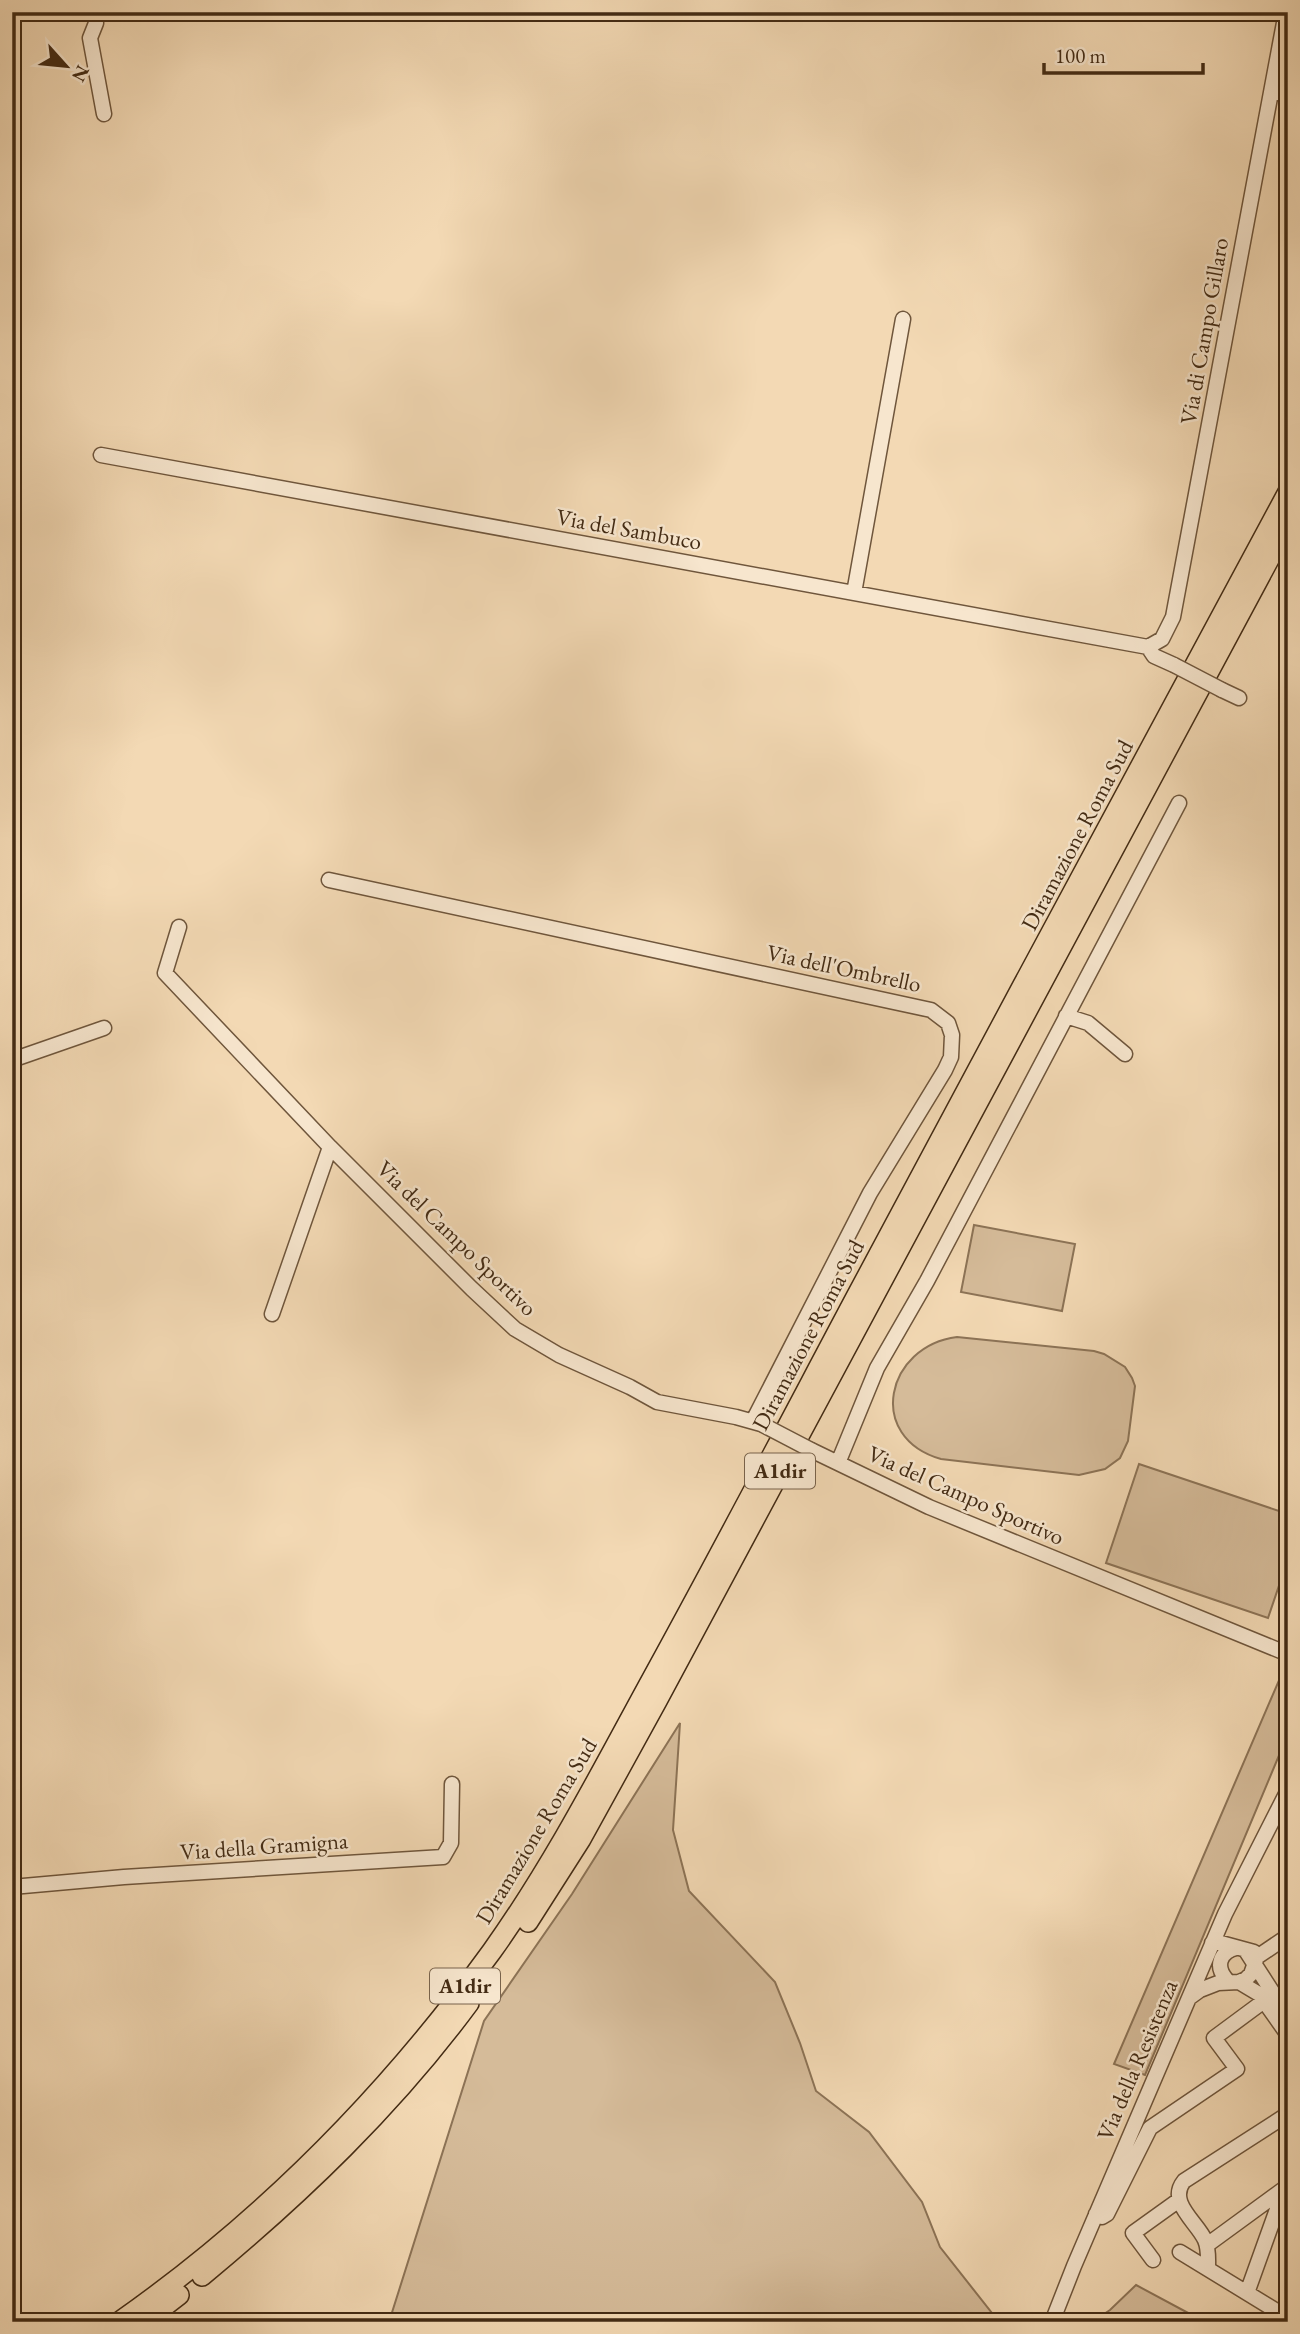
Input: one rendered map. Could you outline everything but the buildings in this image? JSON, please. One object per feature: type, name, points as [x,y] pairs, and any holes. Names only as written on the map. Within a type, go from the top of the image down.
[{"type":"highway","name":"Diramazione Roma Sud","points":[[119,2322],[213,2250],[275,2196],[332,2140],[448,2009],[523,1905],[574,1823],[711,1570],[1288,492]]},
{"type":"highway","name":"Diramazione Roma Sud","points":[[144,2322],[284,2206],[347,2146],[465,2009],[565,1866],[668,1680],[1288,524]]},
{"type":"street","points":[[94,12],[96,23],[90,38],[104,114]]},
{"type":"street","name":"Via di Campo Gillaro","points":[[1148,648],[1162,639],[1172,617],[1286,12]]},
{"type":"street","points":[[1271,92],[1288,94]]},
{"type":"street","points":[[854,593],[903,319]]},
{"type":"street","name":"Via del Sambuco","points":[[100,455],[1148,648]]},
{"type":"street","points":[[1148,648],[1154,656],[1239,698]]},
{"type":"street","points":[[838,1463],[877,1368],[927,1281],[1179,803]]},
{"type":"street","name":"Via dell'Ombrello","points":[[329,880],[930,1010],[948,1023],[953,1045],[945,1070],[870,1194],[758,1423]]},
{"type":"street","name":"Via del Campo Sportivo","points":[[179,928],[165,973],[330,1147],[472,1289],[529,1339],[657,1402],[758,1423],[929,1507],[1288,1654]]},
{"type":"street","points":[[1066,1016],[1088,1023],[1125,1054]]},
{"type":"street","points":[[12,1060],[104,1028]]},
{"type":"street","points":[[272,1314],[330,1147]]},
{"type":"street","name":"Via della Gramigna","points":[[12,1887],[124,1877],[443,1857],[451,1843],[452,1784]]},
{"type":"street","name":"Via della Resistenza","points":[[1052,2322],[1204,1961],[1288,1790]]},
{"type":"street","name":"Via della Resistenza","points":[[1274,1820],[1288,1804]]},
{"type":"street","points":[[1225,1914],[1227,1930],[1241,1950],[1252,1958],[1288,2016]]},
{"type":"street","points":[[1188,1999],[1210,1986],[1251,1974],[1257,1957],[1288,1936]]},
{"type":"street","points":[[1212,1944],[1221,1943],[1256,1952],[1269,1949]]},
{"type":"street","points":[[1232,1981],[1220,1969],[1221,1959],[1228,1951],[1241,1950]]},
{"type":"street","points":[[1204,1961],[1218,1976],[1253,1990],[1288,2035]]},
{"type":"street","points":[[1096,2214],[1102,2217],[1107,2214],[1150,2127],[1237,2069],[1214,2038],[1264,2001]]},
{"type":"street","points":[[1208,2269],[1207,2245],[1179,2200],[1179,2188],[1184,2182],[1288,2114]]},
{"type":"street","points":[[1207,2245],[1287,2186]]},
{"type":"street","points":[[1247,2293],[1287,2186]]},
{"type":"street","points":[[1153,2260],[1129,2228],[1179,2200]]},
{"type":"street","points":[[1180,2252],[1288,2318]]},
{"type":"shaded area","points":[[974,1225],[1075,1244],[1062,1311],[961,1292]]},
{"type":"shaded area","points":[[957,1337],[1094,1351],[1125,1367],[1135,1386],[1128,1441],[1120,1458],[1105,1469],[1079,1475],[941,1459],[917,1448],[901,1432],[894,1413],[894,1393],[901,1374],[914,1357],[933,1344]]},
{"type":"shaded area","points":[[1139,1464],[1288,1514],[1288,1559],[1268,1618],[1106,1563]]},
{"type":"shaded area","points":[[1286,1664],[1288,1734],[1145,2075],[1114,2064]]},
{"type":"shaded area","points":[[680,1723],[673,1830],[689,1891],[775,1982],[816,2091],[869,2132],[922,2202],[940,2247],[999,2322],[389,2322],[484,2021],[572,1894]]},
{"type":"shaded area","points":[[1136,2285],[1205,2322],[1092,2322],[1110,2310]]}]
